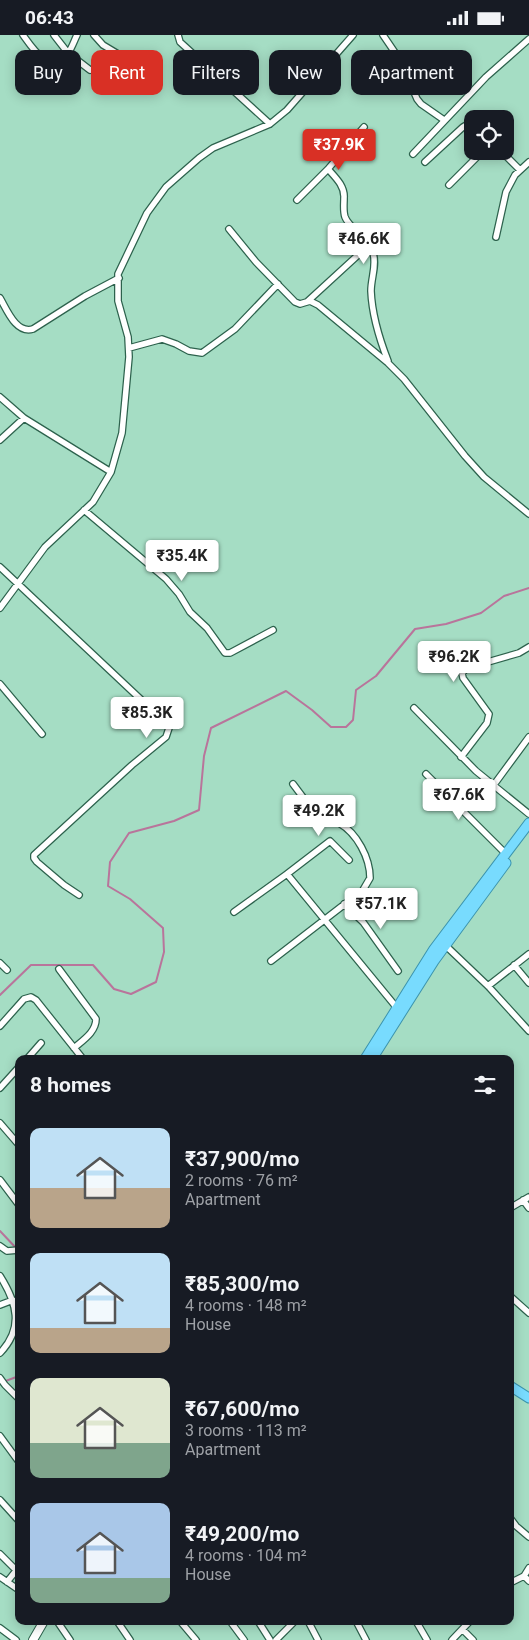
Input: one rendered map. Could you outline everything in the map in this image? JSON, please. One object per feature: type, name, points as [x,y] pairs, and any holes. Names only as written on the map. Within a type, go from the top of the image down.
[{"type":"highway","points":[[368,1055],[434,949],[529,823]]},
{"type":"highway","points":[[375,1055],[445,945],[529,833]]},
{"type":"highway","points":[[514,1389],[529,1398]]},
{"type":"highway","points":[[514,1394],[529,1403]]},
{"type":"main road","points":[[33,1640],[42,1625]]},
{"type":"street","points":[[23,35],[35,50]]},
{"type":"street","points":[[54,35],[66,50]]},
{"type":"street","points":[[70,50],[77,35]]},
{"type":"street","points":[[94,35],[103,45],[111,50]]},
{"type":"street","points":[[178,35],[180,42],[270,124]]},
{"type":"street","points":[[0,608],[46,547],[93,502],[111,473],[122,433],[129,347],[118,301],[118,274],[147,213],[166,187],[199,158],[213,148],[270,124],[287,110],[353,35]]},
{"type":"street","points":[[383,35],[403,66],[417,99],[444,121]]},
{"type":"street","points":[[413,154],[486,77],[529,39]]},
{"type":"street","points":[[81,63],[90,70]]},
{"type":"street","points":[[425,162],[464,126]]},
{"type":"street","points":[[297,200],[328,169],[364,127]]},
{"type":"street","points":[[449,185],[474,160]]},
{"type":"street","points":[[510,160],[520,170]]},
{"type":"street","points":[[496,237],[506,192],[515,175],[529,163]]},
{"type":"street","points":[[328,169],[344,191],[346,219],[369,245],[374,254],[371,289],[372,308],[379,338],[388,363]]},
{"type":"street","points":[[229,229],[256,262],[298,304],[308,301],[369,245]]},
{"type":"street","points":[[0,298],[14,322],[27,331],[85,295],[119,278]]},
{"type":"street","points":[[129,347],[162,339],[189,351],[202,353],[235,329],[278,284]]},
{"type":"street","points":[[308,301],[318,305],[388,363],[404,379],[484,477],[529,514]]},
{"type":"street","points":[[0,397],[24,418],[111,473]]},
{"type":"street","points":[[0,440],[24,418]]},
{"type":"street","points":[[84,510],[166,579],[180,594],[190,612],[207,629],[226,653],[230,653],[273,630]]},
{"type":"street","points":[[0,567],[152,708],[165,721],[169,729],[166,737],[132,765],[34,855],[35,860],[64,885],[79,895]]},
{"type":"street","points":[[461,757],[487,723],[489,714],[463,678],[462,673],[467,668],[519,653],[529,647]]},
{"type":"street","points":[[0,684],[42,734]]},
{"type":"street","points":[[414,708],[461,757],[493,786],[529,814]]},
{"type":"street","points":[[493,786],[529,737]]},
{"type":"street","points":[[426,774],[506,855]]},
{"type":"street","points":[[271,961],[363,890],[369,883],[370,873],[366,857],[359,843],[347,829],[314,809],[293,784]]},
{"type":"street","points":[[234,912],[288,874],[330,841],[350,860]]},
{"type":"street","points":[[288,874],[397,1008]]},
{"type":"street","points":[[344,904],[362,922],[398,971]]},
{"type":"street","points":[[445,945],[528,1027]]},
{"type":"street","points":[[488,986],[529,954]]},
{"type":"street","points":[[0,963],[7,970]]},
{"type":"street","points":[[514,965],[529,983]]},
{"type":"street","points":[[60,969],[96,1019],[95,1027],[92,1031],[74,1048]]},
{"type":"street","points":[[0,1026],[24,999],[30,997],[36,1000],[80,1055]]},
{"type":"street","points":[[30,1055],[41,1043]]},
{"type":"street","points":[[0,1088],[15,1071]]},
{"type":"street","points":[[0,1123],[15,1140]]},
{"type":"street","points":[[0,1180],[15,1200]]},
{"type":"street","points":[[514,1206],[526,1199],[529,1208]]},
{"type":"street","points":[[0,1246],[7,1251],[15,1251]]},
{"type":"street","points":[[0,1276],[15,1307]]},
{"type":"street","points":[[0,1305],[13,1300]]},
{"type":"street","points":[[514,1300],[529,1313]]},
{"type":"street","points":[[0,1352],[8,1344],[15,1325]]},
{"type":"street","points":[[0,1378],[15,1395]]},
{"type":"street","points":[[0,1436],[15,1457]]},
{"type":"street","points":[[0,1500],[15,1517]]},
{"type":"street","points":[[514,1523],[529,1537]]},
{"type":"street","points":[[0,1554],[15,1567]]},
{"type":"street","points":[[514,1581],[524,1576],[529,1569]]},
{"type":"street","points":[[8,1582],[15,1572]]},
{"type":"street","points":[[524,1576],[529,1581]]},
{"type":"street","points":[[0,1577],[15,1587]]},
{"type":"street","points":[[60,1625],[70,1640]]},
{"type":"street","points":[[120,1625],[130,1640]]},
{"type":"street","points":[[183,1625],[196,1640]]},
{"type":"street","points":[[233,1625],[244,1640]]},
{"type":"street","points":[[261,1625],[270,1640]]},
{"type":"street","points":[[276,1640],[289,1625]]},
{"type":"street","points":[[310,1625],[318,1640]]},
{"type":"street","points":[[358,1625],[366,1640]]},
{"type":"street","points":[[418,1625],[427,1640]]},
{"type":"street","points":[[452,1640],[467,1625]]},
{"type":"street","points":[[0,1628],[16,1640]]},
{"type":"street","points":[[463,1630],[473,1640]]},
{"type":"waterway","points":[[0,995],[31,965],[93,965],[114,989],[131,994],[156,982],[164,952],[163,928],[130,899],[108,886],[110,862],[129,833],[174,821],[199,810],[204,756],[211,728],[286,691],[331,727],[346,727],[353,720],[356,690],[376,676],[415,629],[446,624],[481,613],[504,596],[529,588]]},
{"type":"waterway","points":[[0,1231],[15,1247]]},
{"type":"waterway","points":[[0,1383],[15,1377]]}]
